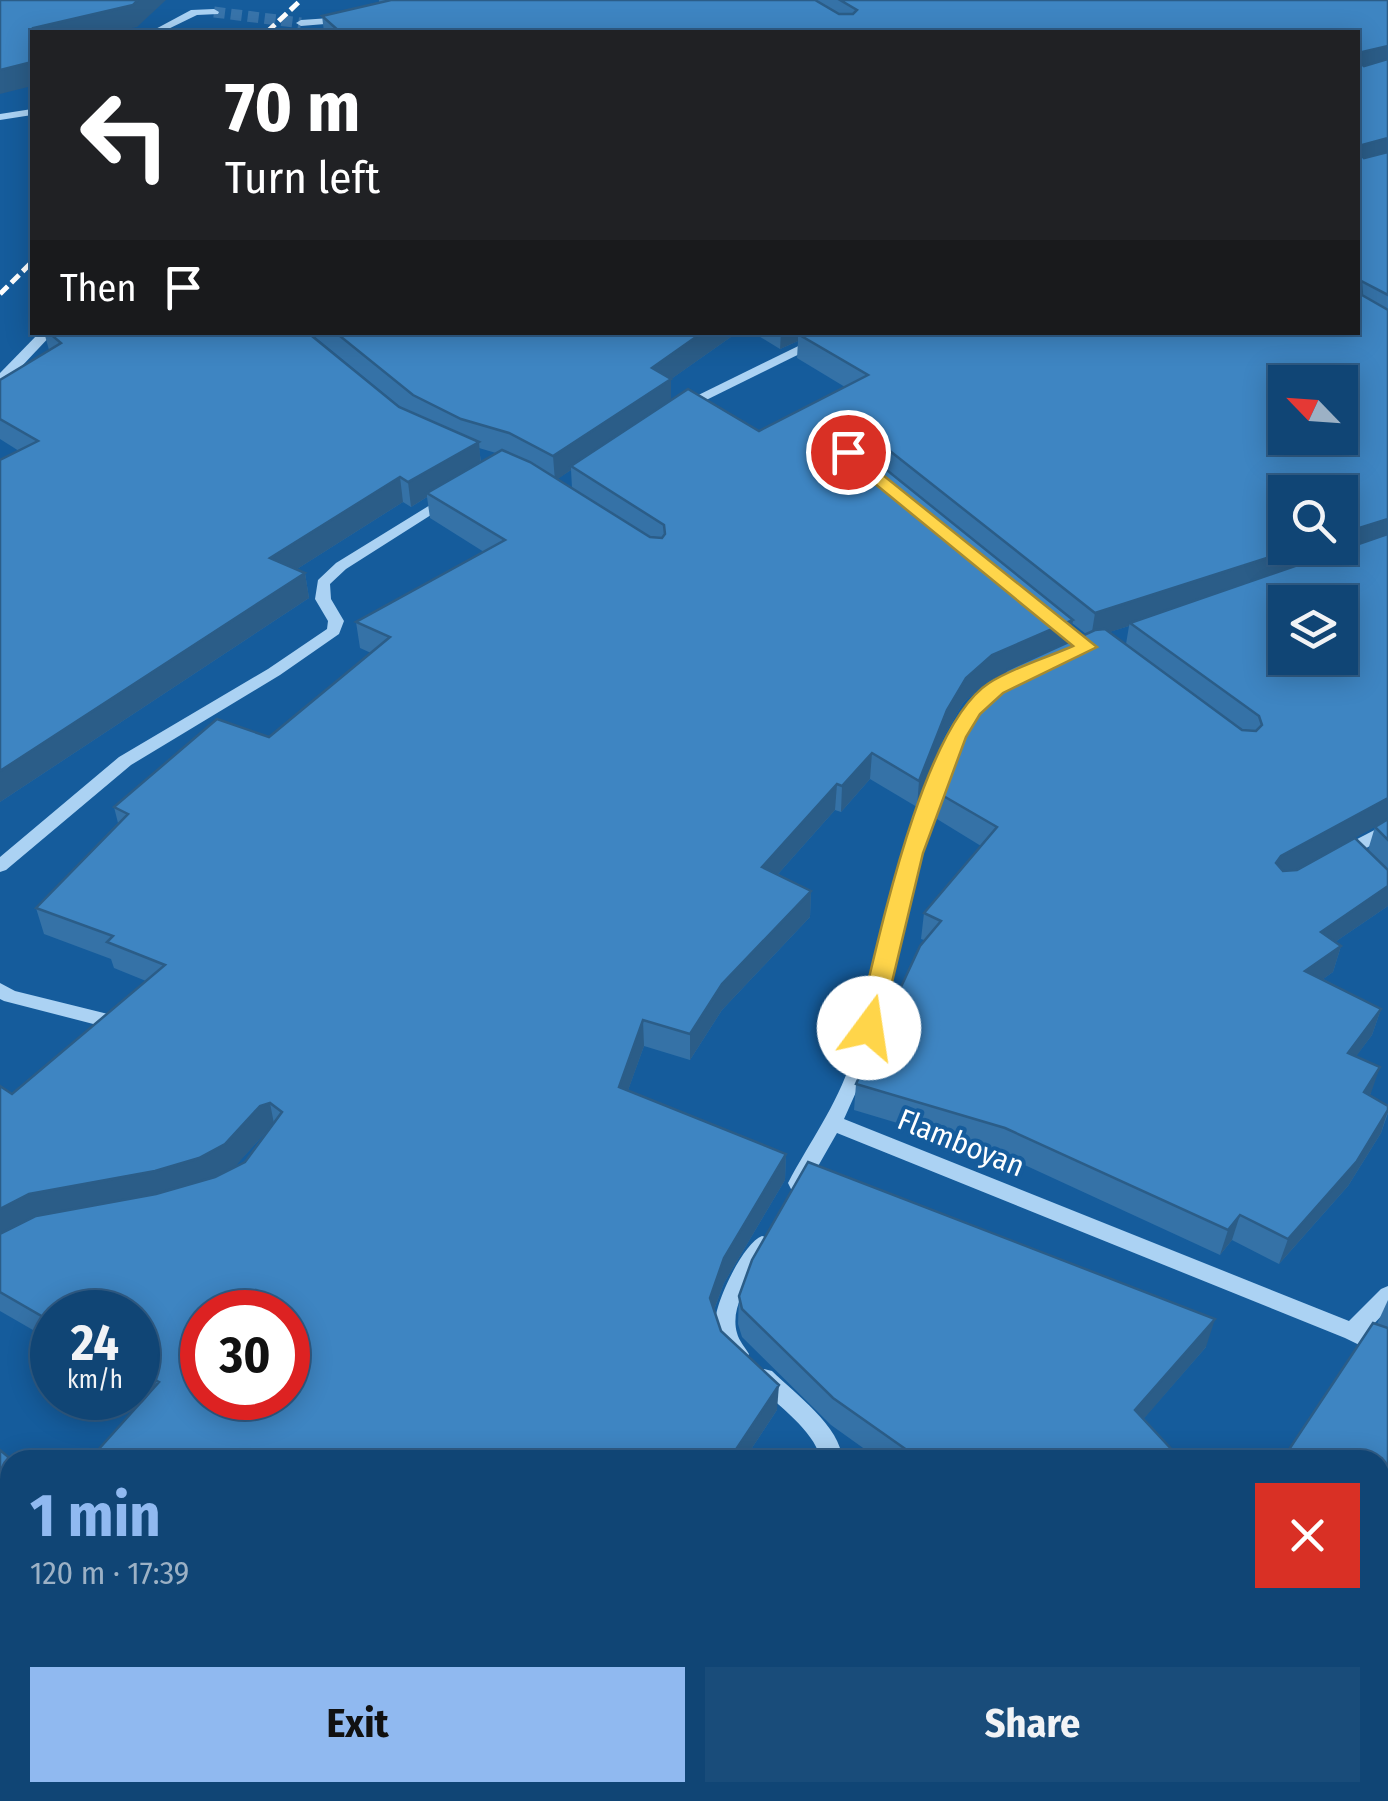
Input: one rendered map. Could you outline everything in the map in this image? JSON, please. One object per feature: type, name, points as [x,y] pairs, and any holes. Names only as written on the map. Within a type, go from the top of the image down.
[{"type":"street","points":[[190,0],[195,12]]},
{"type":"street","points":[[159,30],[195,12],[214,12]]},
{"type":"street","points":[[306,26],[351,19]]},
{"type":"street","points":[[0,117],[30,112]]},
{"type":"street","points":[[0,381],[45,335]]},
{"type":"street","points":[[667,416],[700,395],[831,335]]},
{"type":"street","points":[[0,866],[126,761],[334,632],[336,621],[323,599],[323,583],[341,566],[458,492]]},
{"type":"street","points":[[832,1450],[813,1424],[730,1346],[722,1324],[734,1291],[834,1123],[860,1064],[912,853],[956,737],[972,710],[996,688]]},
{"type":"street","points":[[1348,858],[1388,829]]},
{"type":"street","points":[[0,990],[10,996],[105,1020]]},
{"type":"street","name":"Flamboyan","points":[[834,1123],[1352,1332],[1388,1350]]},
{"type":"street","points":[[1352,1332],[1388,1295]]},
{"type":"building","points":[[0,0],[138,0],[133,5],[30,30],[30,62],[0,70]]},
{"type":"building","points":[[391,0],[815,0],[839,14],[853,14],[857,10],[840,0],[1388,0],[1388,46],[1362,52],[1360,59],[1360,30],[338,30],[322,16]]},
{"type":"building","points":[[1388,59],[1388,138],[1362,145],[1360,154],[1360,63],[1364,66]]},
{"type":"building","points":[[1388,152],[1388,295],[1361,281],[1362,295],[1388,310],[1388,519],[1358,528],[1358,475],[1268,475],[1268,558],[1095,613],[852,421],[839,427],[842,434],[1073,620],[992,655],[966,678],[947,710],[919,781],[872,753],[842,786],[837,784],[762,867],[811,891],[722,984],[690,1034],[643,1020],[619,1087],[786,1154],[724,1258],[710,1298],[721,1331],[779,1385],[736,1450],[98,1450],[125,1420],[160,1420],[160,1290],[30,1290],[30,1309],[0,1292],[0,1234],[36,1216],[156,1194],[215,1177],[245,1162],[282,1112],[270,1103],[260,1106],[225,1144],[199,1158],[155,1171],[29,1194],[0,1209],[0,1086],[12,1094],[165,965],[107,942],[113,936],[36,908],[128,814],[114,807],[217,719],[269,737],[390,637],[356,622],[505,540],[427,493],[502,450],[530,462],[650,537],[662,538],[664,525],[571,466],[688,389],[759,431],[868,375],[800,335],[1360,335],[1360,154],[1364,158]]},
{"type":"building","points":[[52,335],[311,335],[399,407],[479,442],[408,482],[400,477],[270,558],[305,573],[0,771],[0,460],[38,441],[0,419],[0,380],[61,343]]},
{"type":"building","points":[[339,335],[699,335],[652,368],[671,379],[553,456],[509,433],[461,419],[413,395]]},
{"type":"building","points":[[1388,534],[1388,798],[1281,856],[1276,863],[1283,871],[1297,870],[1355,838],[1388,870],[1388,886],[1321,932],[1341,946],[1305,971],[1381,1009],[1348,1053],[1380,1067],[1364,1092],[1388,1106],[1388,1110],[1357,1161],[1288,1239],[1240,1215],[1228,1230],[1005,1128],[856,1084],[920,946],[941,921],[924,913],[997,827],[940,794],[970,713],[984,690],[1007,670],[1105,629],[1242,730],[1256,731],[1262,725],[1259,716],[1130,623],[1298,565],[1358,565],[1358,544]]},
{"type":"building","points":[[1388,819],[1388,840],[1375,827]]},
{"type":"building","points":[[808,1162],[1215,1319],[1135,1410],[1172,1450],[907,1450],[833,1398],[742,1309],[739,1296],[752,1260]]},
{"type":"building","points":[[1373,1323],[1388,1328],[1388,1450],[1289,1450]]},
{"type":"tunnel","points":[[214,12],[301,23]]},
{"type":"railway","points":[[269,30],[301,0]]},
{"type":"railway","points":[[0,294],[30,264]]},
{"type":"route","points":[[848,452],[1087,647],[996,688],[972,710],[956,737],[912,853],[869,1028]]}]
